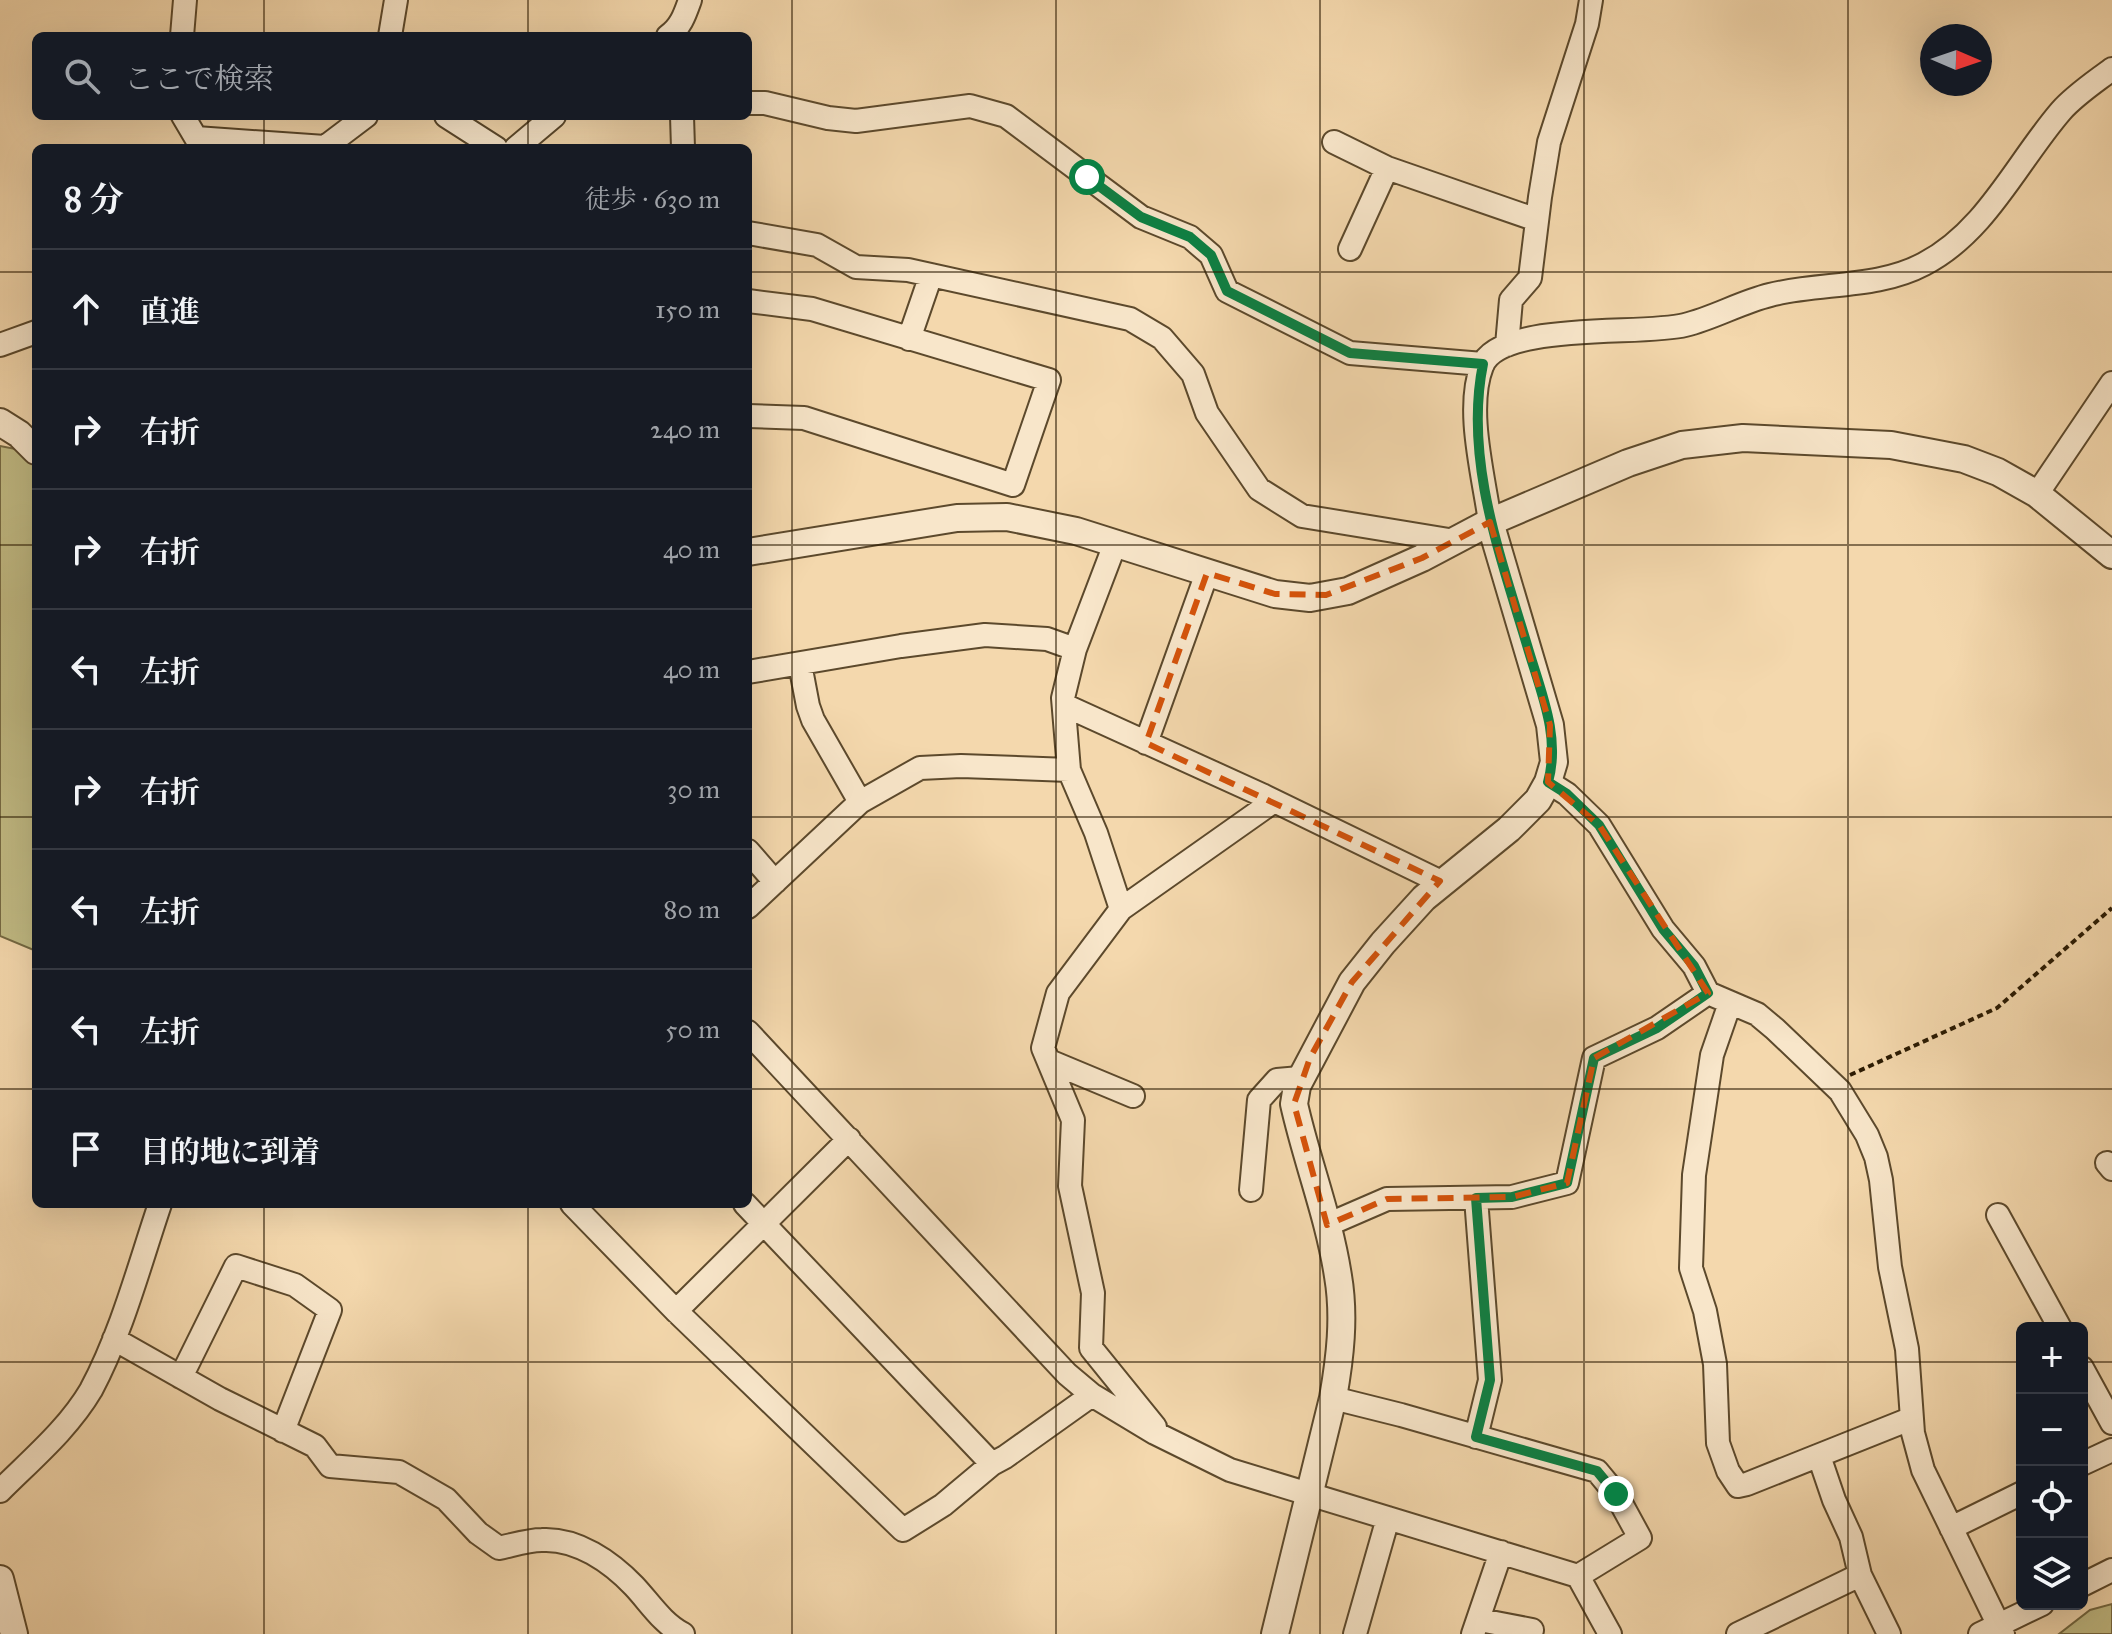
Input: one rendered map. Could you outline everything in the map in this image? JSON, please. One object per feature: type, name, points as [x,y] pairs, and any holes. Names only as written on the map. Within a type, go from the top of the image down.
[{"type":"street","points":[[182,32],[185,0]]},
{"type":"street","points":[[391,32],[396,0]]},
{"type":"street","points":[[674,32],[684,18],[690,0]]},
{"type":"street","points":[[1507,345],[1511,300],[1530,278],[1549,142],[1587,24],[1591,0]]},
{"type":"street","points":[[1275,1634],[1333,1398],[1339,1361],[1341,1310],[1338,1277],[1294,1104],[1300,1078],[1352,982],[1383,943],[1424,898],[1509,829],[1538,800],[1554,762],[1550,725],[1490,522],[1477,428],[1477,391],[1483,364],[1493,352],[1507,345],[1543,336],[1683,326],[1772,294],[1858,284],[1905,273],[1927,263],[1951,246],[2014,176],[2063,108],[2112,69]]},
{"type":"street","points":[[752,103],[856,121],[970,106],[1006,116],[1141,217],[1190,237],[1211,255],[1227,291],[1350,353],[1483,364]]},
{"type":"street","points":[[185,120],[196,138],[282,144]]},
{"type":"street","points":[[329,144],[361,120]]},
{"type":"street","points":[[452,120],[490,144]]},
{"type":"street","points":[[521,144],[549,120]]},
{"type":"street","points":[[682,120],[683,144]]},
{"type":"street","points":[[1334,142],[1387,168],[1537,220]]},
{"type":"street","points":[[1350,249],[1387,168]]},
{"type":"street","points":[[752,234],[817,245],[856,267],[908,270],[1130,319],[1162,338],[1193,374],[1207,413],[1259,489],[1302,516],[1455,541]]},
{"type":"street","points":[[909,339],[931,275]]},
{"type":"street","points":[[752,302],[812,309],[1049,380],[1013,485],[804,418],[752,416]]},
{"type":"street","points":[[0,345],[32,333]]},
{"type":"street","points":[[2037,494],[2112,383]]},
{"type":"street","points":[[0,422],[32,447]]},
{"type":"street","points":[[752,551],[957,518],[987,516],[1048,524],[1275,594],[1318,597],[1348,591],[1490,522],[1628,463],[1682,445],[1722,439],[1783,438],[1891,445],[1964,459],[1998,472],[2037,494],[2112,555]]},
{"type":"street","points":[[1115,544],[1075,649],[1067,677],[1064,705],[1069,770],[1096,833],[1121,909]]},
{"type":"street","points":[[1146,743],[1207,573]]},
{"type":"street","points":[[752,671],[985,635],[1047,639],[1075,649]]},
{"type":"street","points":[[800,664],[813,720],[860,802]]},
{"type":"street","points":[[1064,705],[1443,883]]},
{"type":"street","points":[[752,903],[860,802],[920,768],[961,766],[1069,770]]},
{"type":"street","points":[[1548,782],[1567,794],[1599,825],[1663,929],[1694,966],[1708,993],[1757,1014],[1775,1029],[1840,1091],[1867,1135],[1876,1157],[1890,1267],[1907,1349],[1910,1419],[1923,1470],[1951,1528],[1993,1631],[2031,1610]]},
{"type":"street","points":[[1165,1438],[1091,1348],[1093,1293],[1070,1186],[1073,1120],[1043,1048],[1058,993],[1121,909],[1274,801]]},
{"type":"street","points":[[752,856],[775,882]]},
{"type":"street","points":[[1327,1225],[1387,1199],[1512,1197],[1567,1183],[1594,1058],[1657,1028],[1708,993]]},
{"type":"street","points":[[1730,1003],[1712,1055],[1694,1175],[1691,1227],[1691,1268],[1705,1311],[1715,1364],[1718,1443],[1728,1471],[1738,1486],[1910,1419]]},
{"type":"street","points":[[752,1036],[1067,1374],[1092,1395],[1165,1438],[1230,1470],[1578,1576],[1610,1634]]},
{"type":"street","points":[[1049,1061],[1133,1096]]},
{"type":"street","points":[[1251,1190],[1259,1100],[1277,1080],[1300,1078]]},
{"type":"street","points":[[676,1311],[849,1139]]},
{"type":"street","points":[[1476,1198],[1490,1380],[1476,1437]]},
{"type":"street","points":[[0,1491],[60,1432],[90,1390],[114,1339],[159,1208]]},
{"type":"street","points":[[576,1208],[676,1311],[903,1530],[943,1505],[992,1464],[1092,1395]]},
{"type":"street","points":[[749,1208],[992,1464]]},
{"type":"street","points":[[1998,1215],[2057,1322]]},
{"type":"street","points":[[181,1377],[236,1266],[295,1285],[330,1310],[283,1431]]},
{"type":"street","points":[[114,1339],[315,1446],[330,1466],[399,1472],[446,1499],[478,1533],[499,1548],[542,1540],[572,1543],[605,1562],[633,1585],[660,1618],[683,1634]]},
{"type":"street","points":[[2088,1379],[2112,1423]]},
{"type":"street","points":[[1333,1398],[1597,1471],[1616,1494],[1640,1538],[1578,1576]]},
{"type":"street","points":[[2088,1461],[2112,1450]]},
{"type":"street","points":[[1819,1456],[1851,1537],[1860,1575],[1889,1634]]},
{"type":"street","points":[[1951,1528],[2016,1496]]},
{"type":"street","points":[[1355,1634],[1388,1518]]},
{"type":"street","points":[[1501,1552],[1477,1627],[1532,1630]]},
{"type":"street","points":[[2088,1582],[2112,1570]]},
{"type":"street","points":[[1738,1634],[1860,1575]]},
{"type":"street","points":[[0,1579],[14,1634]]},
{"type":"path","points":[[1831,1084],[1997,1008],[2112,908]]},
{"type":"highlighted area","points":[[1490,522],[1550,725],[1548,782],[1599,825],[1708,993],[1594,1058],[1567,1183],[1512,1197],[1387,1199],[1327,1225],[1294,1104],[1310,1058],[1352,982],[1440,881],[1146,743],[1207,573],[1275,594],[1326,595],[1422,558]]},
{"type":"shaded area","points":[[0,446],[32,452],[32,949],[0,936]]},
{"type":"shaded area","points":[[2112,1604],[2112,1634],[2059,1634],[2090,1610]]},
{"type":"route","points":[[1087,177],[1141,217],[1190,237],[1211,255],[1227,291],[1350,353],[1483,364],[1477,391],[1477,428],[1490,522],[1550,725],[1554,762],[1548,782],[1567,794],[1599,825],[1663,929],[1694,966],[1708,993],[1657,1028],[1594,1058],[1567,1183],[1512,1197],[1476,1198],[1490,1380],[1476,1437],[1597,1471],[1616,1494]]}]
